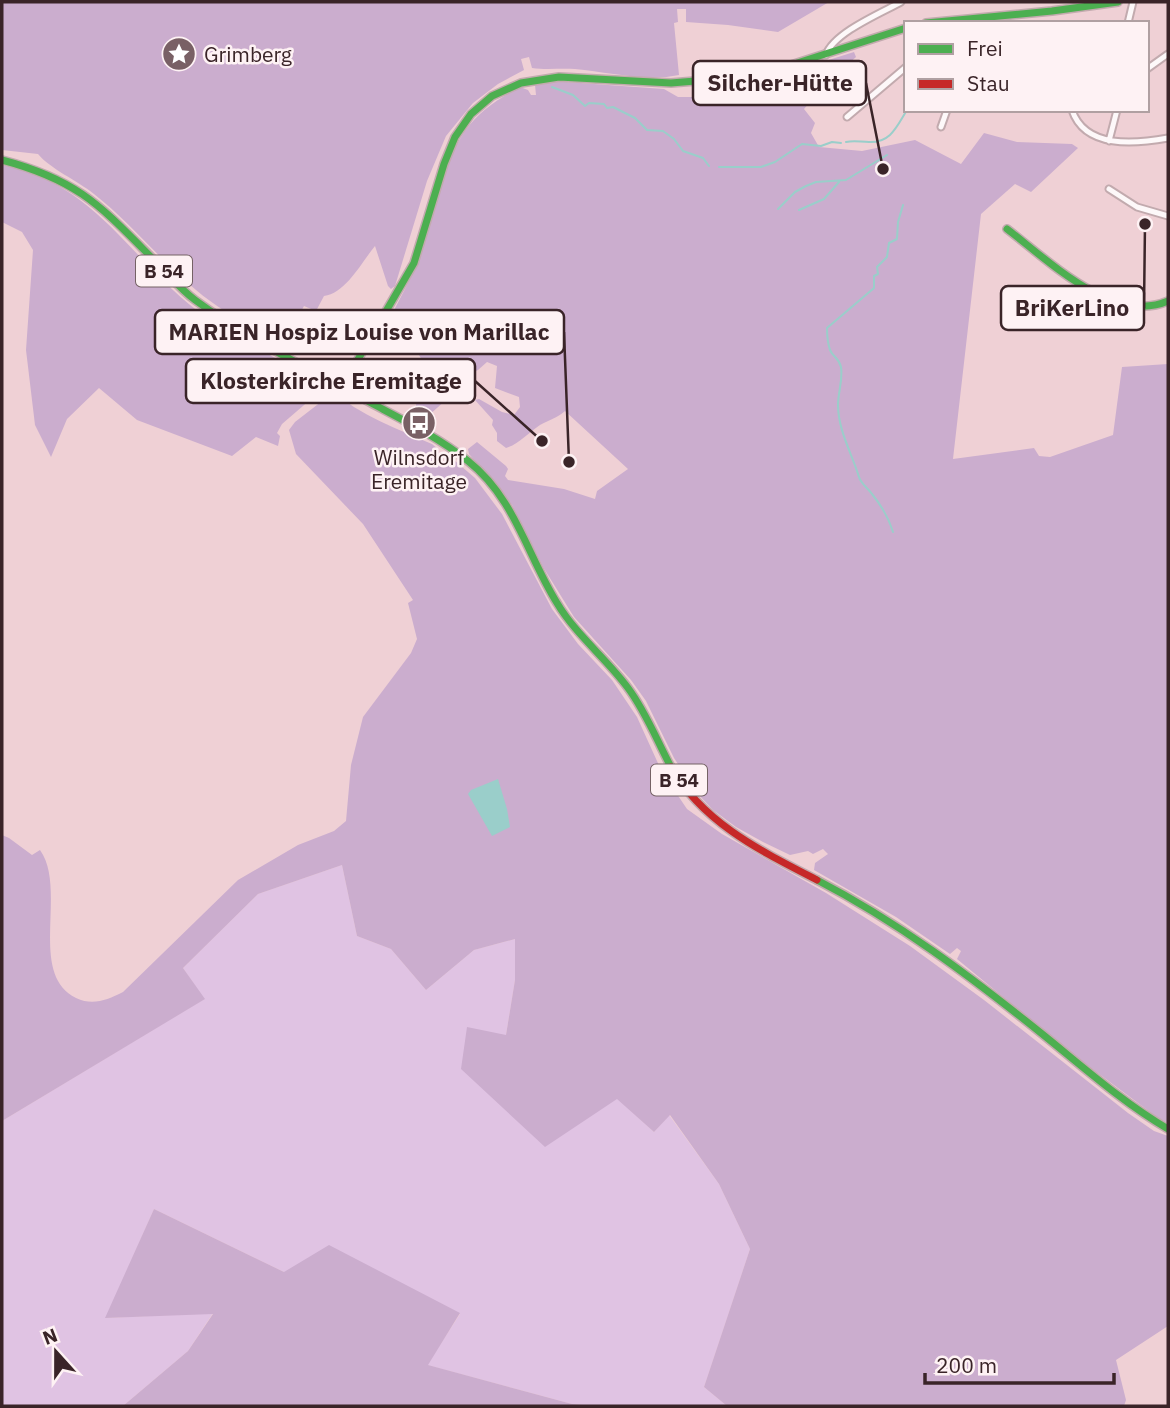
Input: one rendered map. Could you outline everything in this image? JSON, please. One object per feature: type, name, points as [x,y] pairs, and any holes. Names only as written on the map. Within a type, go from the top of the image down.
[{"type":"main road","points":[[963,20],[1118,2]]},
{"type":"main road","points":[[342,387],[416,258],[444,158],[452,142],[468,117],[490,97],[517,84],[540,78],[686,83],[726,79],[778,69],[904,29]]},
{"type":"main road","name":"B 54","points":[[2,160],[34,168],[62,180],[92,200],[192,298],[244,332],[446,445],[467,460],[492,484],[509,506],[556,601],[581,635],[629,687],[669,764],[704,811],[735,834],[912,936],[948,961],[1138,1111],[1168,1129]]},
{"type":"main road","points":[[1007,229],[1104,297],[1122,305],[1142,307],[1168,301]]},
{"type":"street","points":[[826,55],[828,47],[851,29],[901,2]]},
{"type":"street","points":[[1128,21],[1133,2]]},
{"type":"street","points":[[1149,68],[1168,54]]},
{"type":"street","points":[[847,117],[904,69]]},
{"type":"street","points":[[941,127],[946,112]]},
{"type":"street","points":[[1073,112],[1088,133],[1109,141],[1168,138]]},
{"type":"street","points":[[1109,141],[1116,112]]},
{"type":"street","points":[[1109,189],[1138,207],[1168,216]]},
{"type":"shaded area","points":[[2,2],[829,2],[778,32],[686,22],[686,9],[677,9],[678,22],[674,23],[679,75],[640,77],[575,69],[537,69],[532,68],[529,57],[521,59],[524,70],[498,84],[473,103],[446,136],[427,181],[395,286],[391,289],[388,286],[375,246],[346,283],[332,294],[324,296],[316,311],[304,306],[282,346],[206,298],[108,205],[38,154],[2,150]]},
{"type":"shaded area","points":[[854,52],[856,57],[822,88],[804,109],[815,123],[811,133],[819,147],[862,151],[915,140],[961,164],[984,133],[1017,142],[1072,144],[1078,148],[1031,192],[1015,184],[981,214],[953,459],[1034,448],[1039,456],[1050,457],[1113,435],[1122,367],[1168,364],[1168,1123],[1075,1056],[957,959],[961,951],[957,948],[950,954],[896,917],[814,870],[815,863],[828,854],[823,849],[813,854],[808,851],[790,855],[736,827],[713,810],[698,794],[674,758],[646,701],[631,680],[574,617],[543,567],[512,505],[469,454],[468,449],[477,442],[506,466],[508,469],[505,476],[508,480],[564,489],[595,499],[597,491],[628,469],[565,411],[506,448],[497,441],[493,420],[475,400],[479,399],[502,412],[514,415],[520,407],[519,397],[495,388],[497,366],[487,362],[478,370],[453,382],[456,391],[428,416],[416,413],[423,363],[407,338],[405,329],[393,319],[393,312],[421,253],[450,159],[465,131],[483,112],[520,87],[528,90],[531,95],[536,95],[535,85],[552,81],[664,89],[678,97],[695,97],[706,88],[778,76]]},
{"type":"shaded area","points":[[2,165],[36,175],[66,190],[91,209],[158,276],[209,319],[325,387],[282,424],[277,433],[280,436],[278,446],[256,437],[232,456],[137,420],[99,388],[67,419],[51,457],[35,425],[26,350],[33,250],[22,232],[2,222]]},
{"type":"shaded area","points":[[335,391],[366,414],[432,444],[438,449],[440,463],[454,460],[475,478],[502,514],[552,609],[578,644],[612,680],[637,717],[662,772],[687,809],[722,834],[826,893],[910,946],[984,1000],[1128,1113],[1154,1131],[1168,1136],[1168,1326],[1116,1360],[1126,1400],[1124,1406],[727,1406],[704,1387],[750,1249],[719,1184],[670,1115],[654,1132],[617,1099],[545,1147],[461,1069],[467,1027],[506,1035],[515,980],[515,939],[474,950],[426,990],[391,949],[357,936],[342,865],[258,894],[183,968],[205,999],[2,1121],[2,835],[32,855],[40,850],[48,867],[51,886],[50,951],[54,970],[62,986],[76,998],[94,1002],[123,992],[238,880],[298,845],[334,831],[346,821],[351,765],[363,717],[411,653],[417,639],[408,603],[413,600],[363,524],[296,454],[289,430],[295,422]]},
{"type":"shaded area","points":[[342,865],[357,936],[391,949],[426,990],[474,950],[515,939],[515,980],[506,1035],[617,1098],[654,1132],[669,1115],[719,1184],[750,1249],[704,1387],[727,1406],[572,1404],[427,1365],[460,1314],[284,1272],[154,1209],[106,1318],[213,1313],[188,1351],[123,1406],[2,1406],[2,1121],[204,999],[183,968],[258,894]]},
{"type":"shaded area","points":[[154,1209],[284,1272],[329,1245],[460,1313],[428,1365],[572,1404],[593,1406],[123,1406],[188,1351],[213,1314],[105,1318]]},
{"type":"water","points":[[498,779],[510,827],[492,836],[468,794],[471,790]]},
{"type":"waterway","points":[[552,87],[573,95],[585,106],[589,103],[604,104],[607,108],[613,107],[635,118],[647,130],[663,131],[674,139],[683,151],[703,158],[709,166]]},
{"type":"waterway","points":[[846,142],[883,140],[906,112]]},
{"type":"waterway","points":[[719,167],[761,167],[775,162],[802,144],[821,146],[832,142],[841,143]]},
{"type":"waterway","points":[[778,209],[795,192],[806,186],[816,182],[846,180],[887,155]]},
{"type":"waterway","points":[[799,210],[824,199],[839,182]]},
{"type":"waterway","points":[[893,532],[882,507],[860,479],[843,433],[838,405],[841,367],[830,350],[827,328],[874,288],[877,267],[887,257],[889,243],[897,239],[903,205]]},
{"type":"traffic: fast","points":[[947,21],[1118,2]]},
{"type":"traffic: fast","points":[[342,387],[414,263],[444,164],[455,137],[471,114],[492,96],[521,83],[559,77],[671,83],[732,78],[791,65],[904,29]]},
{"type":"traffic: fast","points":[[2,160],[29,168],[71,187],[105,212],[185,292],[216,315],[282,355],[422,430],[468,461],[498,492],[519,528],[546,585],[565,615],[634,697],[671,767]]},
{"type":"traffic: fast","points":[[1007,229],[1061,272],[1104,297],[1125,304],[1147,306],[1168,301]]},
{"type":"traffic: fast","points":[[817,880],[933,951],[1118,1095],[1168,1129]]},
{"type":"traffic: jam","points":[[671,767],[684,787],[716,820],[775,858],[817,880]]},
{"type":"place","name":"Grimberg","points":[[179,54]]},
{"type":"place","name":"Silcher-Hütte","points":[[883,169]]},
{"type":"place","name":"BriKerLino","points":[[1145,224]]},
{"type":"place","name":"Wilnsdorf Eremitage","points":[[419,423]]},
{"type":"place","name":"Klosterkirche Eremitage","points":[[542,441]]},
{"type":"place","name":"MARIEN Hospiz Louise von Marillac","points":[[569,462]]}]
